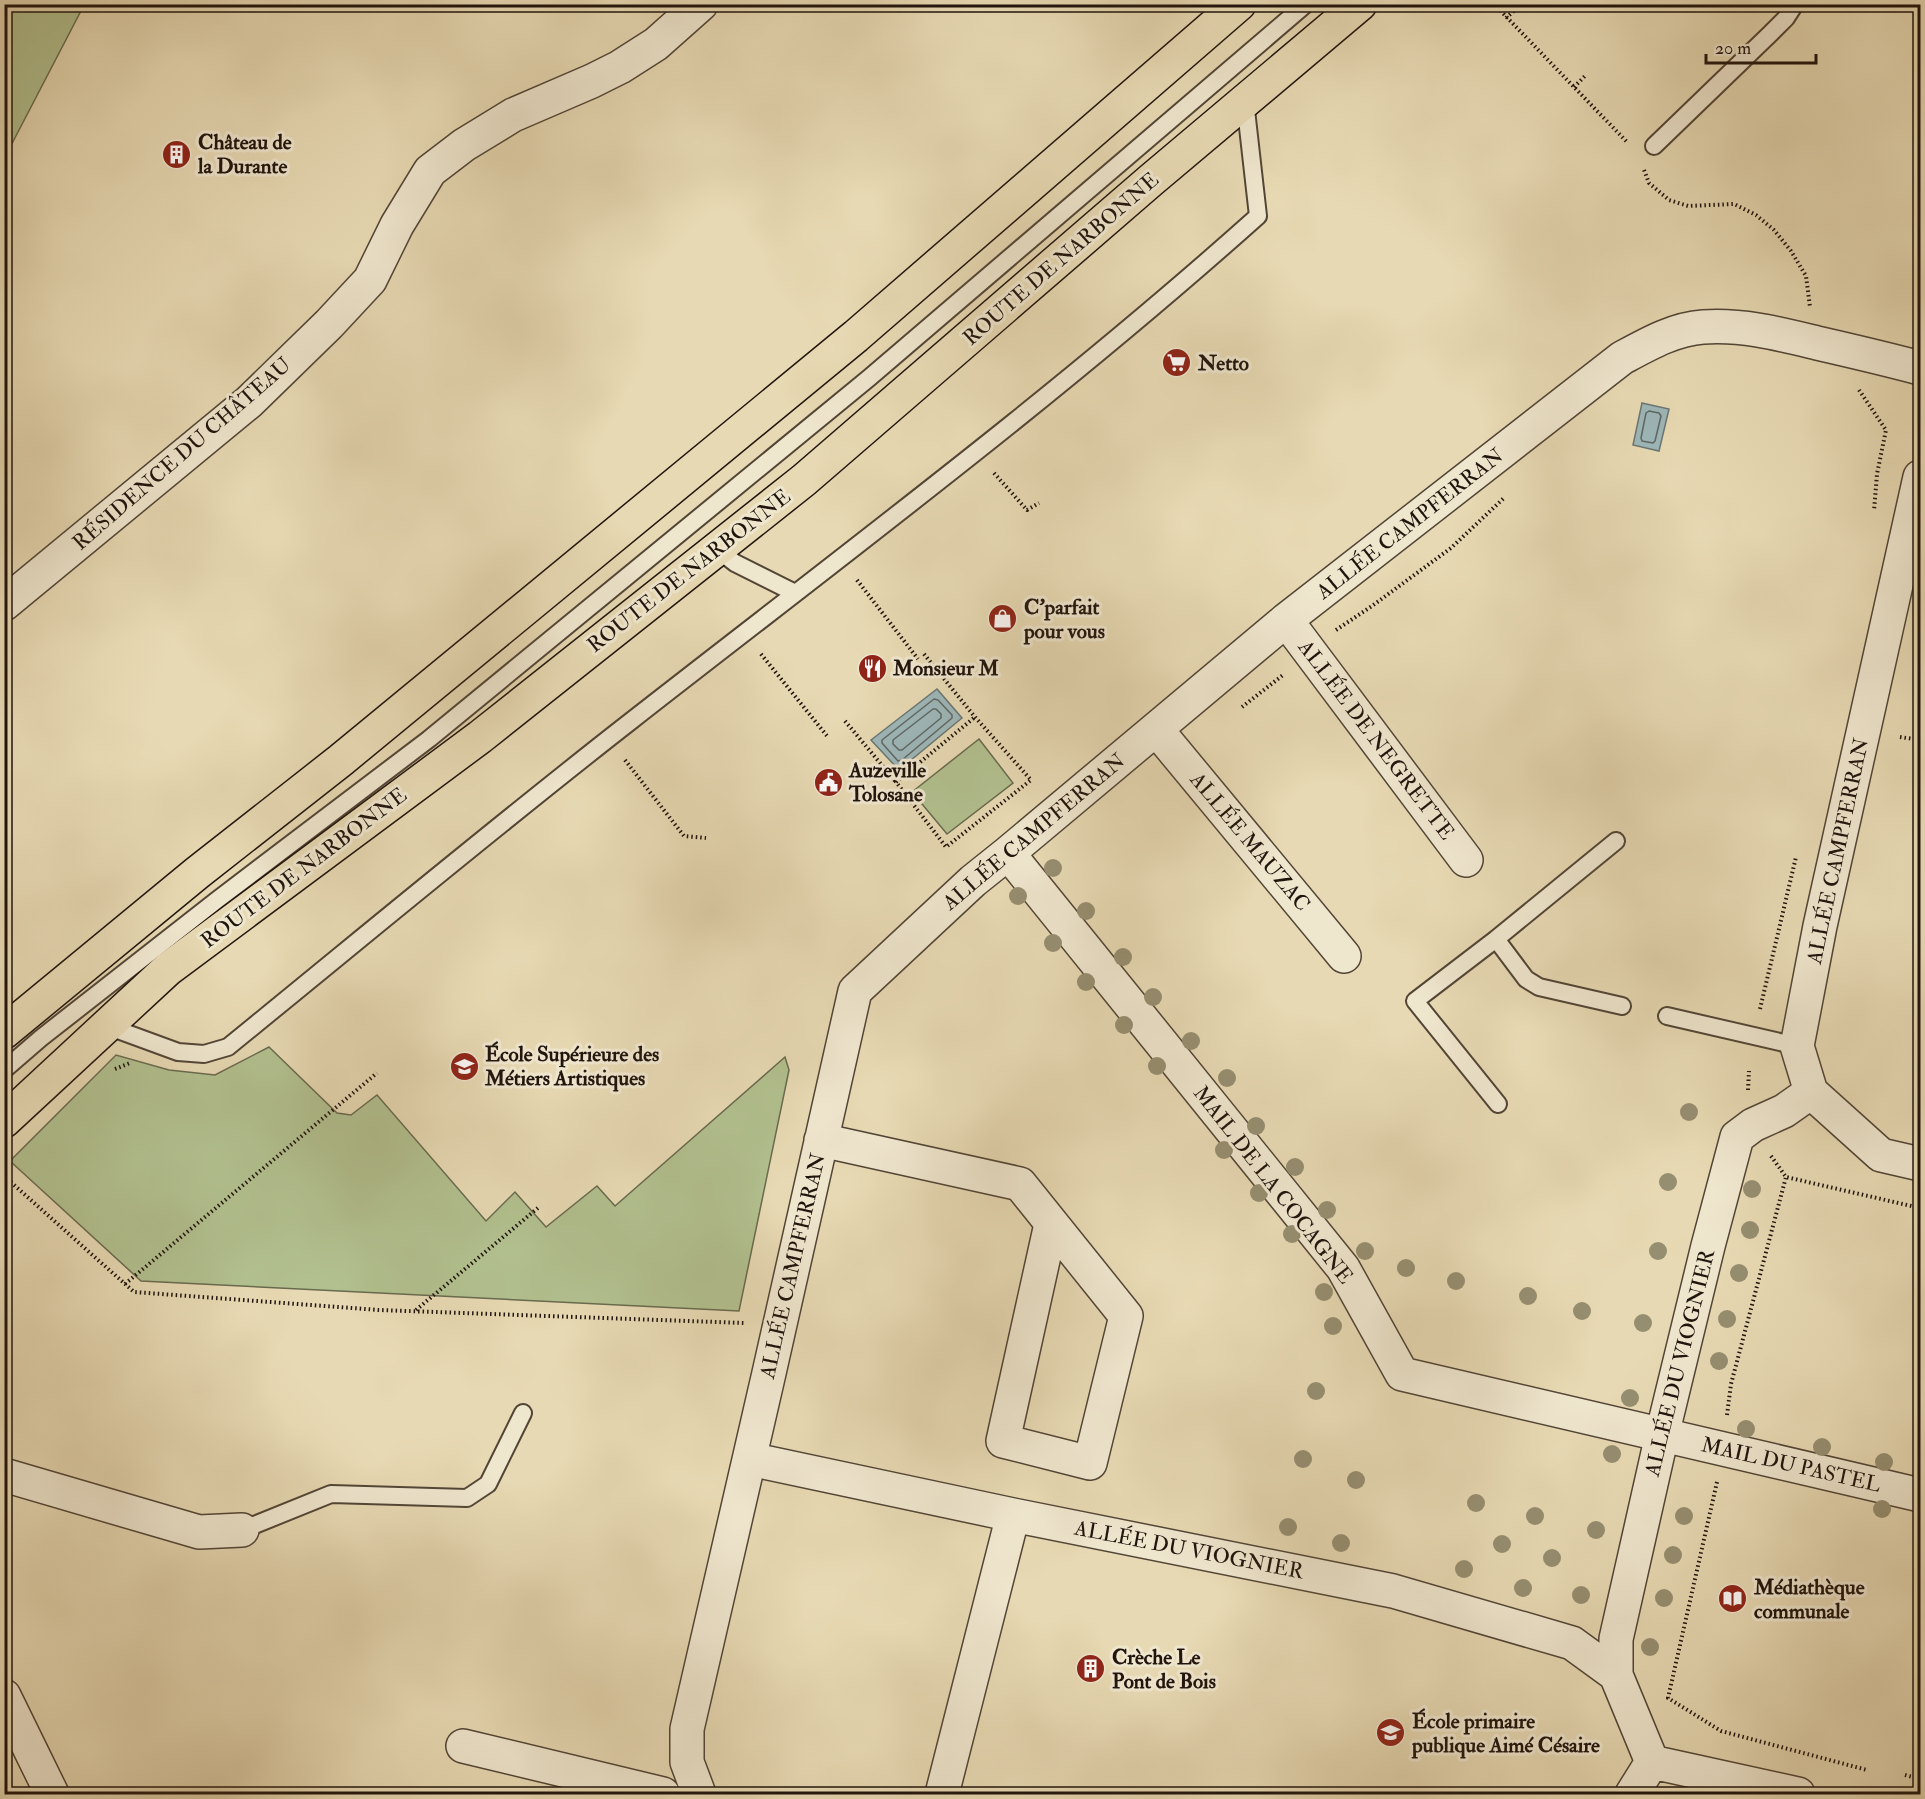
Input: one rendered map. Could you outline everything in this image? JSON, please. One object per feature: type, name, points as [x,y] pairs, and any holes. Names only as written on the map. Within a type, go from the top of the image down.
[{"type":"main road","points":[[4,1032],[188,880],[341,760],[847,344],[1239,4]]},
{"type":"main road","name":"ROUTE DE NARBONNE","points":[[4,1121],[168,969],[480,736],[804,480],[1150,181],[1360,4]]},
{"type":"street","name":"RÉSIDENCE DU CHÂTEAU","points":[[4,604],[249,402],[329,324],[370,279],[397,225],[430,171],[464,145],[513,116],[620,67],[656,44],[701,4]]},
{"type":"street","name":"ALLÉE CAMPFERRAN","points":[[681,1793],[687,1762],[687,1729],[855,991],[973,880],[1286,620],[1622,358],[1652,342],[1678,332],[1703,327],[1747,328],[1787,335],[1920,368]]},
{"type":"street","name":"ALLÉE CAMPFERRAN","points":[[1811,1092],[1797,1046],[1820,926],[1920,477]]},
{"type":"street","name":"ALLÉE DE NEGRETTE","points":[[1286,620],[1466,860]]},
{"type":"street","name":"ALLÉE MAUZAC","points":[[1156,729],[1344,956]]},
{"type":"street","name":"MAIL DE LA COCAGNE","points":[[1008,853],[1343,1268],[1402,1374],[1662,1435]]},
{"type":"street","points":[[1811,1092],[1881,1155],[1920,1164]]},
{"type":"street","name":"ALLÉE DU VIOGNIER","points":[[1652,1762],[1616,1675],[1616,1639],[1662,1435],[1737,1137],[1753,1125],[1784,1111],[1811,1092]]},
{"type":"street","points":[[821,1140],[1020,1184],[1126,1316],[1090,1463],[1003,1441],[1052,1224]]},
{"type":"street","name":"MAIL DU PASTEL","points":[[1662,1435],[1920,1495]]},
{"type":"street","name":"ALLÉE DU VIOGNIER","points":[[750,1459],[1013,1515],[1393,1591],[1572,1643],[1616,1675]]},
{"type":"street","points":[[4,1475],[199,1532],[242,1530]]},
{"type":"street","points":[[942,1794],[1013,1515]]},
{"type":"street","points":[[4,1696],[52,1794]]},
{"type":"street","points":[[463,1746],[681,1793]]},
{"type":"street","points":[[1632,1794],[1652,1762],[1798,1794]]},
{"type":"lane","points":[[4,1070],[41,1038],[217,900],[429,739],[869,378],[1306,4]]},
{"type":"lane","points":[[1654,146],[1786,18],[1796,4]]},
{"type":"lane","points":[[107,1026],[178,1052],[204,1054],[228,1047],[608,738],[976,452],[1189,278],[1258,216],[1245,101]]},
{"type":"lane","points":[[717,549],[735,563],[795,593]]},
{"type":"lane","points":[[1498,1104],[1415,1001],[1496,939],[1616,841]]},
{"type":"lane","points":[[1496,939],[1526,979],[1539,987],[1622,1006]]},
{"type":"lane","points":[[1667,1016],[1797,1046]]},
{"type":"lane","points":[[242,1530],[331,1494],[468,1498],[488,1484],[523,1413]]},
{"type":"path","points":[[1506,18],[1518,7]]},
{"type":"path","points":[[1574,87],[1586,75]]},
{"type":"path","points":[[1849,386],[1860,390],[1886,430],[1877,474],[1874,515]]},
{"type":"path","points":[[976,452],[1027,510],[1039,503]]},
{"type":"path","points":[[1333,632],[1450,548],[1510,493]]},
{"type":"path","points":[[840,558],[918,659]]},
{"type":"path","points":[[744,633],[827,736]]},
{"type":"path","points":[[845,721],[946,847],[1031,780],[975,717],[924,654]]},
{"type":"path","points":[[896,782],[975,717]]},
{"type":"path","points":[[1900,737],[1920,740]]},
{"type":"path","points":[[608,738],[684,836],[706,838]]},
{"type":"path","points":[[1760,1008],[1798,849]]},
{"type":"path","points":[[125,1284],[377,1073]]},
{"type":"path","points":[[1769,1152],[1786,1177],[1920,1208]]},
{"type":"path","points":[[4,1176],[134,1292],[415,1311],[780,1324]]},
{"type":"path","points":[[415,1311],[539,1207]]},
{"type":"path","points":[[1668,1698],[1721,1731],[1867,1770]]},
{"type":"path","points":[[1905,1775],[1920,1779]]},
{"type":"green space","points":[[4,5],[84,5],[5,157]]},
{"type":"green space","points":[[979,739],[1013,783],[947,834],[912,792]]},
{"type":"green space","points":[[269,1047],[337,1113],[351,1115],[377,1095],[486,1221],[515,1192],[546,1227],[597,1186],[615,1206],[785,1057],[789,1070],[739,1311],[141,1281],[10,1161],[116,1055],[169,1070],[215,1075]]},
{"type":"water","points":[[1642,403],[1669,409],[1659,451],[1633,445]]},
{"type":"water","points":[[937,689],[962,718],[899,770],[871,740]]},
{"type":"place","name":"Château de la Durante","points":[[177,154]]},
{"type":"place","name":"Netto","points":[[1177,363]]},
{"type":"place","name":"C'parfait pour vous","points":[[1003,619]]},
{"type":"place","name":"Monsieur M","points":[[872,668]]},
{"type":"place","name":"Auzeville Tolosane","points":[[828,782]]},
{"type":"place","name":"École Supérieure des Métiers Artistiques","points":[[464,1066]]},
{"type":"place","name":"Médiathèque communale","points":[[1733,1599]]},
{"type":"place","name":"Crèche Le Pont de Bois","points":[[1091,1669]]},
{"type":"place","name":"École primaire publique Aimé Césaire","points":[[1391,1733]]}]
